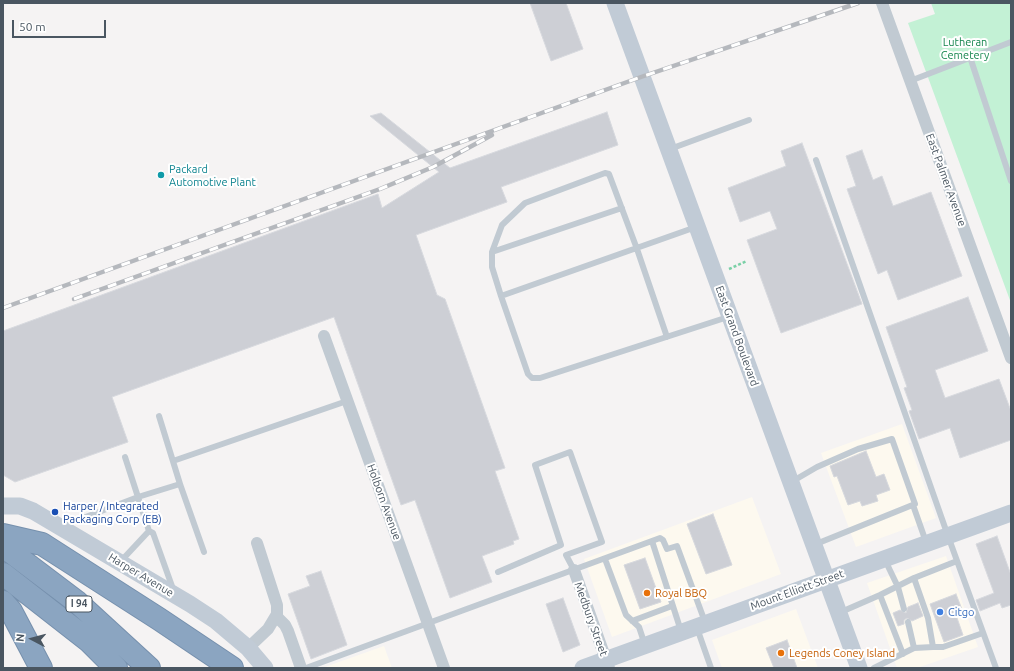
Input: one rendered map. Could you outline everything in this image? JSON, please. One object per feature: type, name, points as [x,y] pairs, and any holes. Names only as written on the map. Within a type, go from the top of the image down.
[{"type":"highway","points":[[3,535],[42,544],[232,668]]},
{"type":"highway","name":"I 94","points":[[3,546],[77,602],[149,668]]},
{"type":"highway","name":"I 94","points":[[3,574],[89,641],[116,668]]},
{"type":"highway","points":[[3,602],[11,611],[41,668]]},
{"type":"main road","name":"East Grand Boulevard","points":[[615,3],[859,668]]},
{"type":"main road","name":"Harper Avenue","points":[[3,506],[20,506],[33,511],[175,595],[216,621],[248,648],[265,668]]},
{"type":"main road","name":"Mount Elliott Street","points":[[583,668],[607,664],[645,645],[1011,513]]},
{"type":"street","name":"East Palmer Avenue","points":[[882,3],[1011,358]]},
{"type":"street","name":"Holborn Avenue","points":[[324,336],[444,668]]},
{"type":"street","points":[[248,648],[268,629],[276,616],[277,605],[257,543]]},
{"type":"street","name":"Medbury Street","points":[[574,570],[607,664]]},
{"type":"street","points":[[276,616],[288,631],[301,668]]},
{"type":"lane","points":[[910,81],[1011,42]]},
{"type":"lane","points":[[970,57],[1011,181]]},
{"type":"lane","points":[[668,149],[749,120]]},
{"type":"lane","points":[[816,160],[996,668]]},
{"type":"lane","points":[[667,338],[611,176],[605,173],[525,203],[502,226],[492,252],[492,267],[528,374],[532,378],[540,378],[667,338],[730,316]]},
{"type":"lane","points":[[492,252],[622,208]]},
{"type":"lane","points":[[501,296],[697,227]]},
{"type":"lane","points":[[173,461],[347,401]]},
{"type":"lane","points":[[159,416],[180,484],[204,552]]},
{"type":"lane","points":[[791,482],[817,467],[858,449],[892,439],[915,504],[913,505],[927,544]]},
{"type":"lane","points":[[498,572],[561,545],[534,465],[570,452],[602,542],[566,555],[574,570]]},
{"type":"lane","points":[[125,457],[149,531],[153,533],[175,595]]},
{"type":"lane","points":[[83,518],[138,497],[180,484]]},
{"type":"lane","points":[[814,545],[913,505]]},
{"type":"lane","points":[[120,562],[149,531]]},
{"type":"lane","points":[[306,668],[660,538],[663,540],[667,549],[677,546],[695,628],[711,668]]},
{"type":"lane","points":[[652,541],[672,606],[695,628]]},
{"type":"lane","points":[[605,559],[626,615],[640,629],[645,645]]},
{"type":"lane","points":[[884,559],[898,587],[904,609]]},
{"type":"lane","points":[[839,613],[898,587],[914,578],[957,561]]},
{"type":"lane","points":[[914,578],[928,618],[933,647]]},
{"type":"lane","points":[[880,595],[902,654]]},
{"type":"lane","points":[[632,621],[672,606]]},
{"type":"lane","points":[[908,622],[914,648]]},
{"type":"lane","points":[[874,668],[914,648],[944,647],[983,633]]},
{"type":"path","points":[[729,269],[747,261]]},
{"type":"shaded area","points":[[902,424],[936,518],[856,547],[821,453]]},
{"type":"shaded area","points":[[752,497],[781,574],[612,637],[584,559]]},
{"type":"shaded area","points":[[946,556],[978,647],[917,668],[897,668],[867,583]]},
{"type":"shaded area","points":[[796,609],[818,668],[722,668],[712,640]]},
{"type":"shaded area","points":[[384,646],[392,668],[322,668]]},
{"type":"green space","name":"Lutheran Cemetery","points":[[931,3],[1011,3],[1011,303],[908,23],[935,14]]},
{"type":"building","points":[[530,3],[566,3],[583,49],[551,61]]},
{"type":"building","points":[[607,112],[618,145],[501,187],[507,202],[416,235],[437,295],[445,299],[505,468],[495,471],[519,539],[513,541],[514,544],[482,556],[492,582],[450,598],[415,500],[401,505],[334,317],[112,397],[128,442],[15,482],[3,475],[3,331],[378,194],[382,208],[439,172],[370,116],[381,113],[450,168]]},
{"type":"building","points":[[802,143],[862,304],[781,333],[747,240],[777,229],[770,211],[740,222],[728,188],[786,166],[781,151]]},
{"type":"building","points":[[862,150],[873,180],[882,176],[893,206],[931,192],[962,276],[898,300],[887,270],[878,274],[847,189],[856,186],[846,156]]},
{"type":"building","points":[[968,297],[988,351],[935,370],[945,398],[999,379],[1011,411],[1011,440],[960,458],[950,428],[919,439],[909,411],[912,410],[904,388],[907,387],[886,327]]},
{"type":"building","points":[[866,451],[876,477],[884,474],[890,490],[876,495],[878,501],[862,506],[860,501],[848,505],[837,476],[834,477],[830,466]]},
{"type":"building","points":[[713,514],[732,565],[706,574],[687,524]]},
{"type":"building","points":[[997,536],[1011,575],[1011,605],[1002,608],[1000,603],[980,611],[976,600],[994,593],[976,544]]},
{"type":"building","points":[[645,558],[661,602],[640,609],[624,565]]},
{"type":"building","points":[[321,571],[347,645],[311,659],[288,594],[310,586],[306,576]]},
{"type":"building","points":[[956,594],[963,612],[956,615],[963,635],[944,642],[930,604]]},
{"type":"building","points":[[563,598],[580,645],[563,652],[546,604]]},
{"type":"building","points":[[918,603],[923,616],[912,621],[907,618],[904,620],[904,624],[898,626],[893,613],[900,610],[906,613],[908,607]]},
{"type":"building","points":[[787,640],[797,668],[774,668],[766,648]]},
{"type":"railway","points":[[3,308],[641,77],[858,3]]},
{"type":"railway","points":[[74,299],[380,189],[433,167],[492,135]]},
{"type":"place","name":"Packard Automotive Plant","points":[[161,175]]},
{"type":"place","name":"Harper / Integrated Packaging Corp (EB)","points":[[55,512]]},
{"type":"place","name":"Royal BBQ","points":[[647,593]]},
{"type":"place","name":"Citgo","points":[[940,612]]},
{"type":"place","name":"Legends Coney Island","points":[[781,653]]}]
